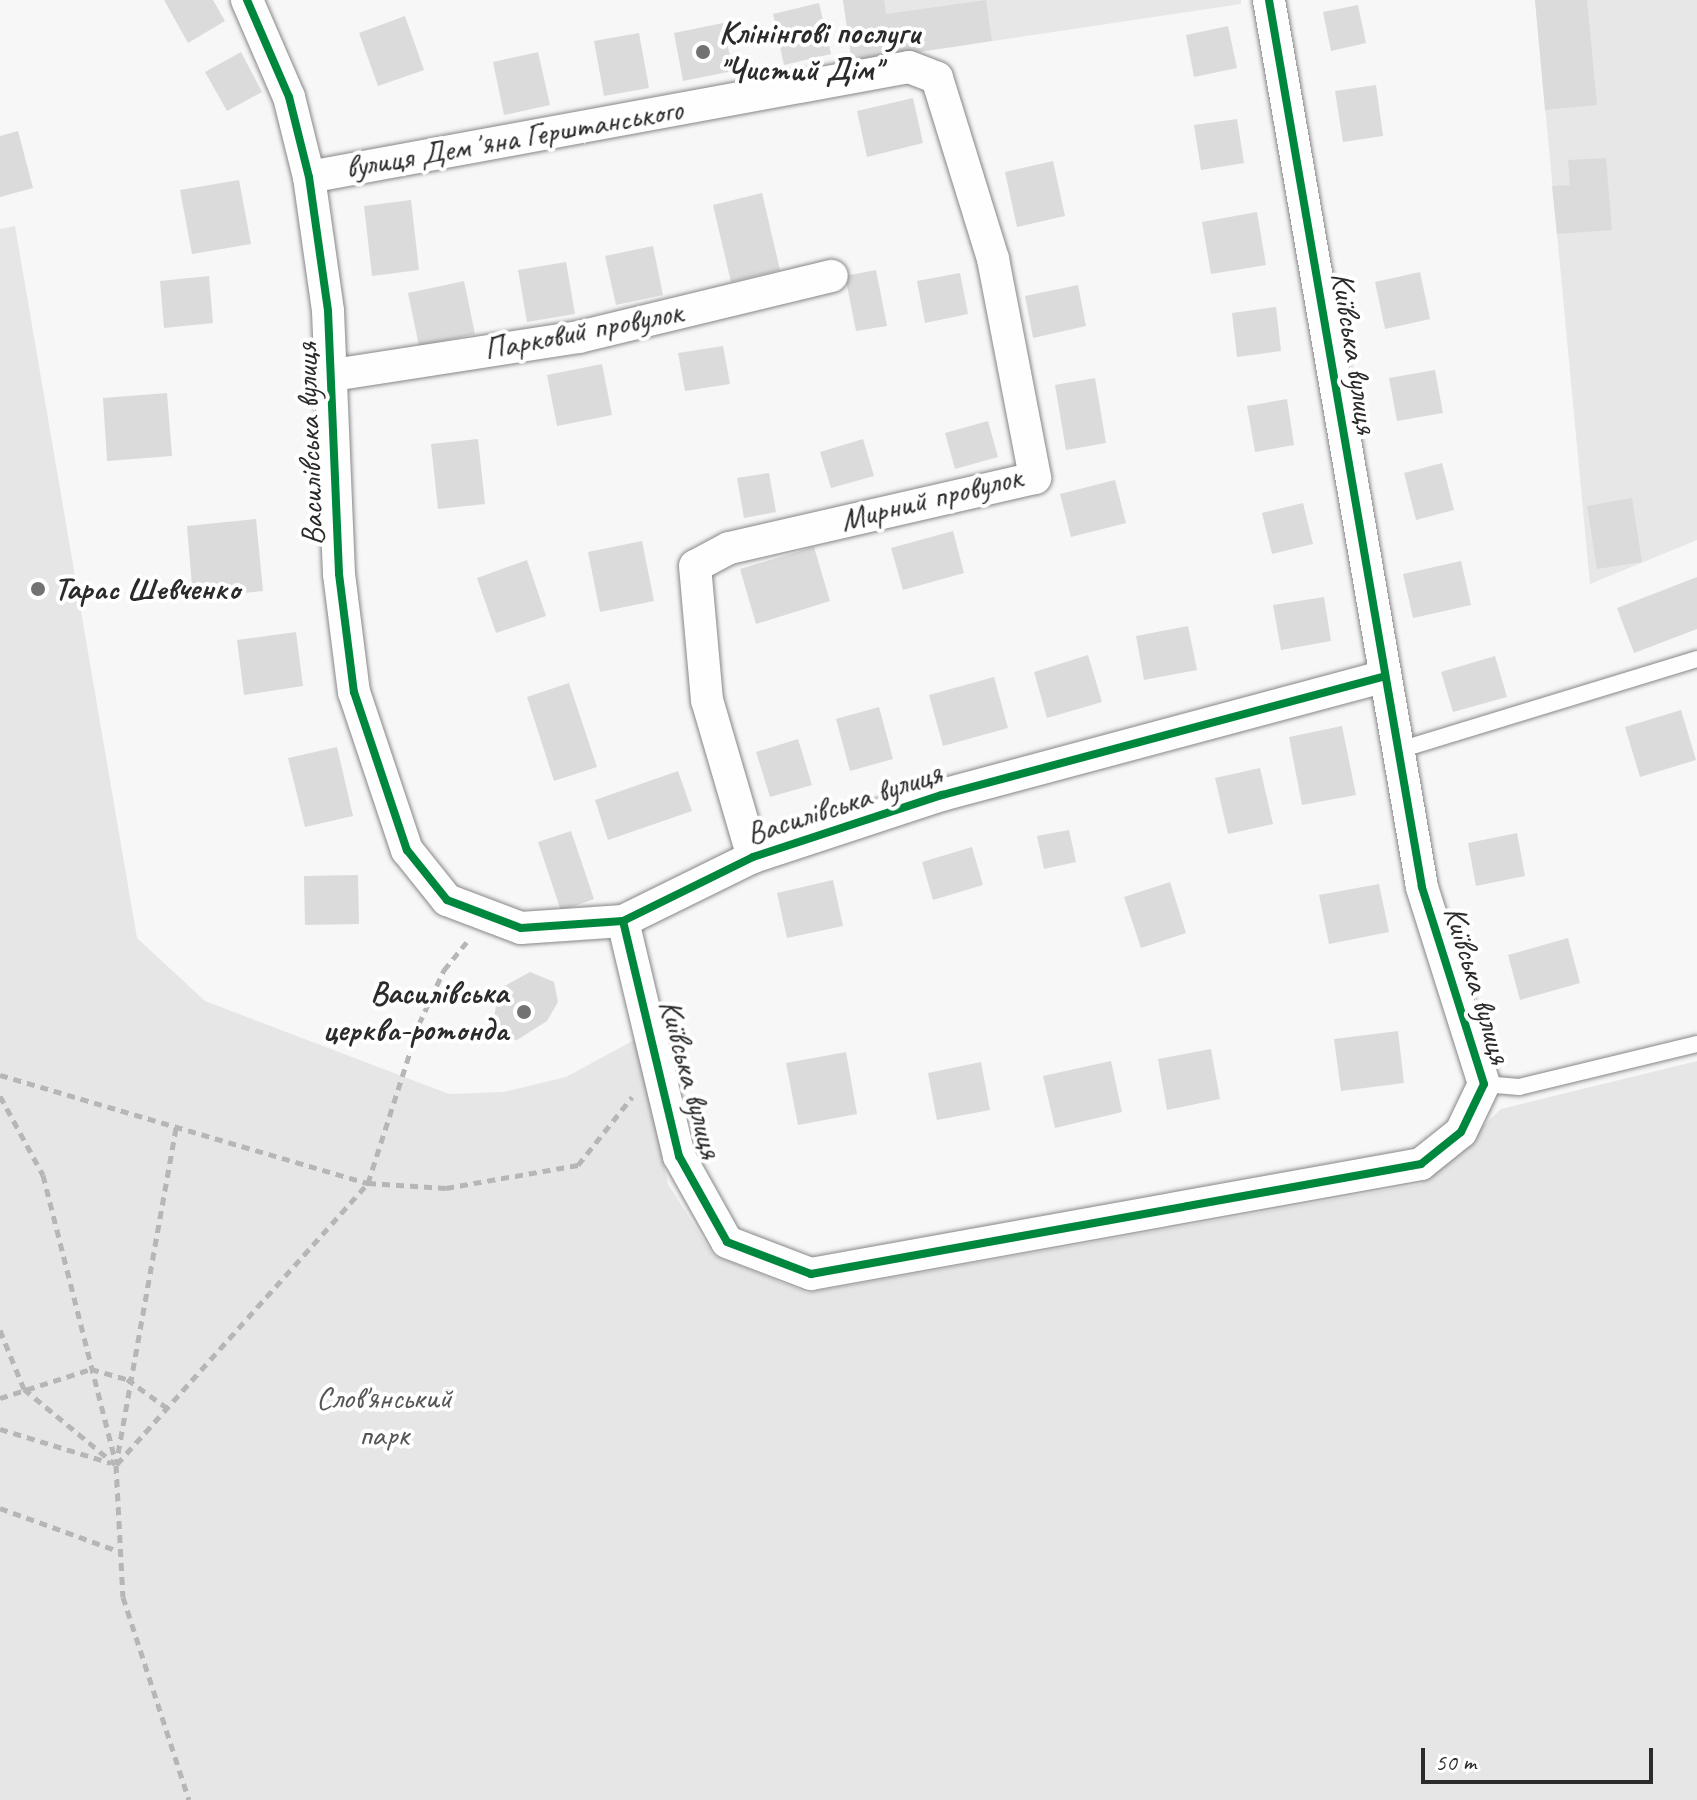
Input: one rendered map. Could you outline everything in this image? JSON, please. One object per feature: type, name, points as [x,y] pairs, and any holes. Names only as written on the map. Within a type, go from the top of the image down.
[{"type":"street","name":"Василівська вулиця","points":[[247,0],[289,97],[309,177],[333,375],[342,617],[354,692],[407,850],[447,900],[493,922],[559,929],[623,921],[753,857],[942,795],[1383,677]]},
{"type":"street","name":"Київська вулиця","points":[[623,921],[660,1062],[679,1156],[727,1242],[811,1274],[1421,1164],[1461,1132],[1484,1084],[1422,887],[1383,677],[1269,0]]},
{"type":"street","name":"вулиця Демʼяна Герштанського","points":[[309,177],[909,67]]},
{"type":"street","name":"Мирний провулок","points":[[753,857],[707,700],[695,566],[729,548],[1035,478],[993,259],[952,112],[937,78],[909,67]]},
{"type":"street","name":"Парковий провулок","points":[[333,375],[579,337],[832,276]]},
{"type":"lane","points":[[1396,751],[1697,659]]},
{"type":"lane","points":[[1484,1084],[1519,1087],[1697,1044]]},
{"type":"path","points":[[116,1465],[368,1183],[419,1024],[444,970],[467,942]]},
{"type":"path","points":[[0,1075],[368,1183],[446,1188],[578,1165],[660,1062]]},
{"type":"path","points":[[0,1096],[43,1175],[116,1465]]},
{"type":"path","points":[[176,1128],[127,1379],[116,1465],[123,1597],[189,1800]]},
{"type":"path","points":[[0,1330],[24,1389],[116,1465]]},
{"type":"path","points":[[0,1398],[91,1369],[127,1379],[167,1408]]},
{"type":"path","points":[[0,1429],[116,1465]]},
{"type":"path","points":[[0,1508],[121,1552]]},
{"type":"shaded area","points":[[843,0],[1241,0],[1241,4],[852,62]]},
{"type":"shaded area","points":[[1535,0],[1697,0],[1697,540],[1590,584]]},
{"type":"green space","name":"Слов'янський парк","points":[[15,226],[137,938],[205,1001],[449,1094],[504,1092],[566,1077],[638,1038],[668,1184],[713,1255],[807,1293],[1421,1184],[1501,1109],[1697,1061],[1697,1800],[0,1800],[0,229]]},
{"type":"building","points":[[164,0],[213,0],[225,21],[188,43]]},
{"type":"building","points":[[843,0],[884,0],[886,14],[986,0],[992,41],[852,62]]},
{"type":"building","points":[[1535,0],[1587,0],[1597,105],[1545,110]]},
{"type":"building","points":[[819,3],[831,54],[784,65],[773,14]]},
{"type":"building","points":[[1358,5],[1366,43],[1331,51],[1323,12]]},
{"type":"building","points":[[405,16],[424,70],[378,86],[359,33]]},
{"type":"building","name":"Клінінгові послуги \"Чистий Дім\"","points":[[723,23],[733,71],[683,81],[674,33]]},
{"type":"building","points":[[1228,26],[1237,68],[1194,77],[1186,35]]},
{"type":"building","points":[[639,33],[649,88],[604,96],[594,41]]},
{"type":"building","points":[[241,52],[262,92],[227,111],[205,72]]},
{"type":"building","points":[[538,52],[550,105],[504,115],[493,62]]},
{"type":"building","points":[[1376,85],[1383,136],[1343,142],[1335,91]]},
{"type":"building","points":[[913,98],[923,143],[867,157],[857,111]]},
{"type":"building","points":[[1237,119],[1244,163],[1201,170],[1194,125]]},
{"type":"building","points":[[18,131],[33,188],[0,197],[0,136]]},
{"type":"building","points":[[1606,158],[1612,230],[1557,234],[1552,186],[1570,185],[1568,160]]},
{"type":"building","points":[[1053,161],[1065,216],[1017,227],[1005,172]]},
{"type":"building","points":[[239,180],[251,244],[192,254],[180,190]]},
{"type":"building","points":[[762,193],[780,270],[731,282],[713,205]]},
{"type":"building","points":[[411,200],[419,270],[372,276],[364,206]]},
{"type":"building","points":[[1257,212],[1266,265],[1211,274],[1202,222]]},
{"type":"building","points":[[653,246],[663,295],[616,305],[605,256]]},
{"type":"building","points":[[566,262],[575,314],[527,322],[518,270]]},
{"type":"building","points":[[876,270],[887,326],[856,331],[845,276]]},
{"type":"building","points":[[1420,272],[1430,319],[1385,329],[1375,282]]},
{"type":"building","points":[[960,273],[968,314],[925,323],[917,281]]},
{"type":"building","points":[[209,276],[213,323],[164,328],[160,281]]},
{"type":"building","points":[[464,281],[475,334],[419,346],[408,293]]},
{"type":"building","points":[[1078,285],[1086,326],[1033,338],[1025,296]]},
{"type":"building","points":[[1276,307],[1281,351],[1237,357],[1232,313]]},
{"type":"building","points":[[723,346],[730,384],[685,391],[678,353]]},
{"type":"building","points":[[602,364],[612,415],[557,426],[547,375]]},
{"type":"building","points":[[1435,370],[1443,413],[1397,421],[1389,378]]},
{"type":"building","points":[[1095,378],[1106,443],[1066,450],[1055,385]]},
{"type":"building","points":[[167,393],[172,456],[107,461],[103,398]]},
{"type":"building","points":[[1287,399],[1294,445],[1255,452],[1247,406]]},
{"type":"building","points":[[988,421],[998,457],[955,469],[945,433]]},
{"type":"building","points":[[478,439],[485,504],[438,509],[431,444]]},
{"type":"building","points":[[863,439],[874,476],[831,488],[820,452]]},
{"type":"building","points":[[1442,463],[1454,510],[1416,520],[1404,473]]},
{"type":"building","points":[[769,473],[776,512],[744,518],[737,478]]},
{"type":"building","points":[[1115,480],[1126,523],[1071,537],[1060,494]]},
{"type":"building","points":[[1632,498],[1642,562],[1597,569],[1587,506]]},
{"type":"building","points":[[1303,503],[1313,544],[1272,554],[1262,513]]},
{"type":"building","points":[[256,519],[263,591],[193,598],[187,526]]},
{"type":"building","points":[[953,531],[964,573],[903,590],[891,548]]},
{"type":"building","points":[[642,541],[654,601],[600,612],[588,552]]},
{"type":"building","points":[[814,547],[830,601],[756,624],[740,569]]},
{"type":"building","points":[[527,560],[546,616],[496,633],[477,578]]},
{"type":"building","points":[[1461,561],[1471,605],[1413,618],[1403,574]]},
{"type":"building","points":[[1697,577],[1697,629],[1634,653],[1617,608]]},
{"type":"building","points":[[1324,597],[1331,641],[1281,650],[1273,605]]},
{"type":"building","points":[[1188,626],[1197,670],[1144,680],[1136,636]]},
{"type":"building","points":[[296,632],[303,686],[244,695],[237,640]]},
{"type":"building","points":[[1088,655],[1102,702],[1047,718],[1034,672]]},
{"type":"building","points":[[1495,656],[1507,697],[1453,712],[1441,672]]},
{"type":"building","points":[[994,677],[1008,728],[943,746],[929,695]]},
{"type":"building","points":[[569,683],[597,767],[554,781],[527,697]]},
{"type":"building","points":[[879,707],[893,759],[850,771],[836,719]]},
{"type":"building","points":[[1681,710],[1696,760],[1640,777],[1625,727]]},
{"type":"building","points":[[1342,726],[1356,795],[1302,805],[1289,737]]},
{"type":"building","points":[[798,739],[812,785],[770,797],[756,752]]},
{"type":"building","points":[[337,747],[353,816],[305,827],[288,758]]},
{"type":"building","points":[[1260,768],[1273,824],[1228,834],[1215,778]]},
{"type":"building","points":[[678,771],[692,811],[608,840],[595,800]]},
{"type":"building","points":[[1069,830],[1076,862],[1044,869],[1037,836]]},
{"type":"building","points":[[571,831],[594,899],[561,911],[538,842]]},
{"type":"building","points":[[1517,833],[1525,876],[1476,886],[1468,843]]},
{"type":"building","points":[[972,847],[983,885],[933,900],[922,862]]},
{"type":"building","points":[[358,875],[359,924],[305,925],[304,876]]},
{"type":"building","points":[[833,880],[843,926],[787,938],[777,893]]},
{"type":"building","points":[[1170,882],[1186,933],[1141,948],[1124,897]]},
{"type":"building","points":[[1379,884],[1389,932],[1329,944],[1319,895]]},
{"type":"building","points":[[1568,938],[1580,983],[1520,1000],[1508,955]]},
{"type":"building","name":"Василівська церква-ротонда","points":[[530,972],[554,982],[558,1002],[547,1021],[517,1040],[501,1039],[493,1023],[499,989]]},
{"type":"building","points":[[1398,1031],[1404,1083],[1341,1091],[1334,1039]]},
{"type":"building","points":[[1211,1049],[1220,1099],[1167,1110],[1158,1059]]},
{"type":"building","points":[[846,1052],[857,1114],[798,1125],[786,1063]]},
{"type":"building","points":[[1111,1061],[1122,1112],[1055,1128],[1043,1076]]},
{"type":"building","points":[[981,1062],[990,1110],[937,1120],[928,1073]]},
{"type":"cycle path","points":[[247,0],[289,97],[309,177],[328,311],[339,574],[354,692],[407,850],[447,900],[521,928],[623,921],[753,857],[942,795],[1383,677]]},
{"type":"cycle path","points":[[623,921],[679,1156],[727,1242],[811,1274],[1421,1164],[1461,1132],[1484,1084],[1422,887],[1269,0]]},
{"type":"place","name":"Клінінгові послуги \"Чистий Дім\"","points":[[703,52]]},
{"type":"place","name":"Тарас Шевченко","points":[[38,589]]},
{"type":"place","name":"Василівська церква-ротонда","points":[[524,1012]]}]
